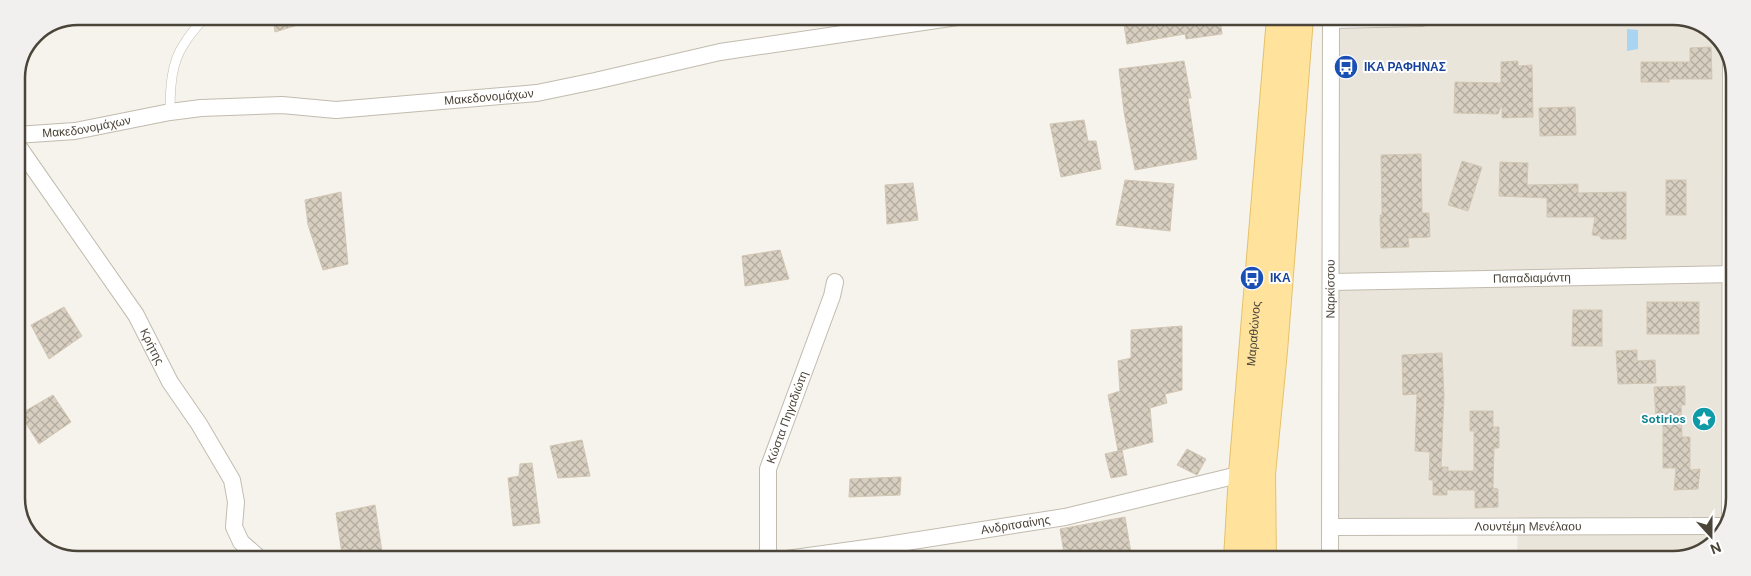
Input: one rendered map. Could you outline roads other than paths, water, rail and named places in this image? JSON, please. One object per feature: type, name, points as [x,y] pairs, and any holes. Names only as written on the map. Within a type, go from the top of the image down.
[{"type":"main road","name":"Μαραθώνος","points":[[1237,551],[1242,474],[1279,25]]},
{"type":"main road","name":"Μαραθώνος","points":[[1263,551],[1262,474],[1274,351],[1299,25]]},
{"type":"street","name":"Μακεδονομάχων","points":[[25,134],[75,131],[170,112],[201,108],[282,106],[336,110],[537,93],[596,82],[720,52],[903,25]]},
{"type":"street","name":"Ναρκίσσου","points":[[1330,551],[1331,25]]},
{"type":"street","name":"Κρήτης","points":[[25,156],[136,315],[170,382],[199,424],[232,480],[236,502],[234,527],[241,542],[251,551]]},
{"type":"street","name":"Παπαδιαμάντη","points":[[1331,282],[1726,274]]},
{"type":"street","name":"Κώστα Πηγαδιώτη","points":[[768,551],[768,469],[832,296],[835,282]]},
{"type":"street","name":"Ανδριτσαίνης","points":[[842,551],[1065,517],[1242,474]]},
{"type":"street","name":"Λουντέμη Μενέλαου","points":[[1330,527],[1718,526]]},
{"type":"lane","points":[[170,112],[170,86],[176,62],[183,45],[199,25]]},
{"type":"water","points":[[1627,29],[1638,30],[1638,49],[1627,51]]},
{"type":"place","name":"ΙΚΑ ΡΑΦΗΝΑΣ","points":[[1346,67]]},
{"type":"place","name":"ΙΚΑ","points":[[1252,278]]},
{"type":"place","name":"Sotirios","points":[[1704,419]]}]
